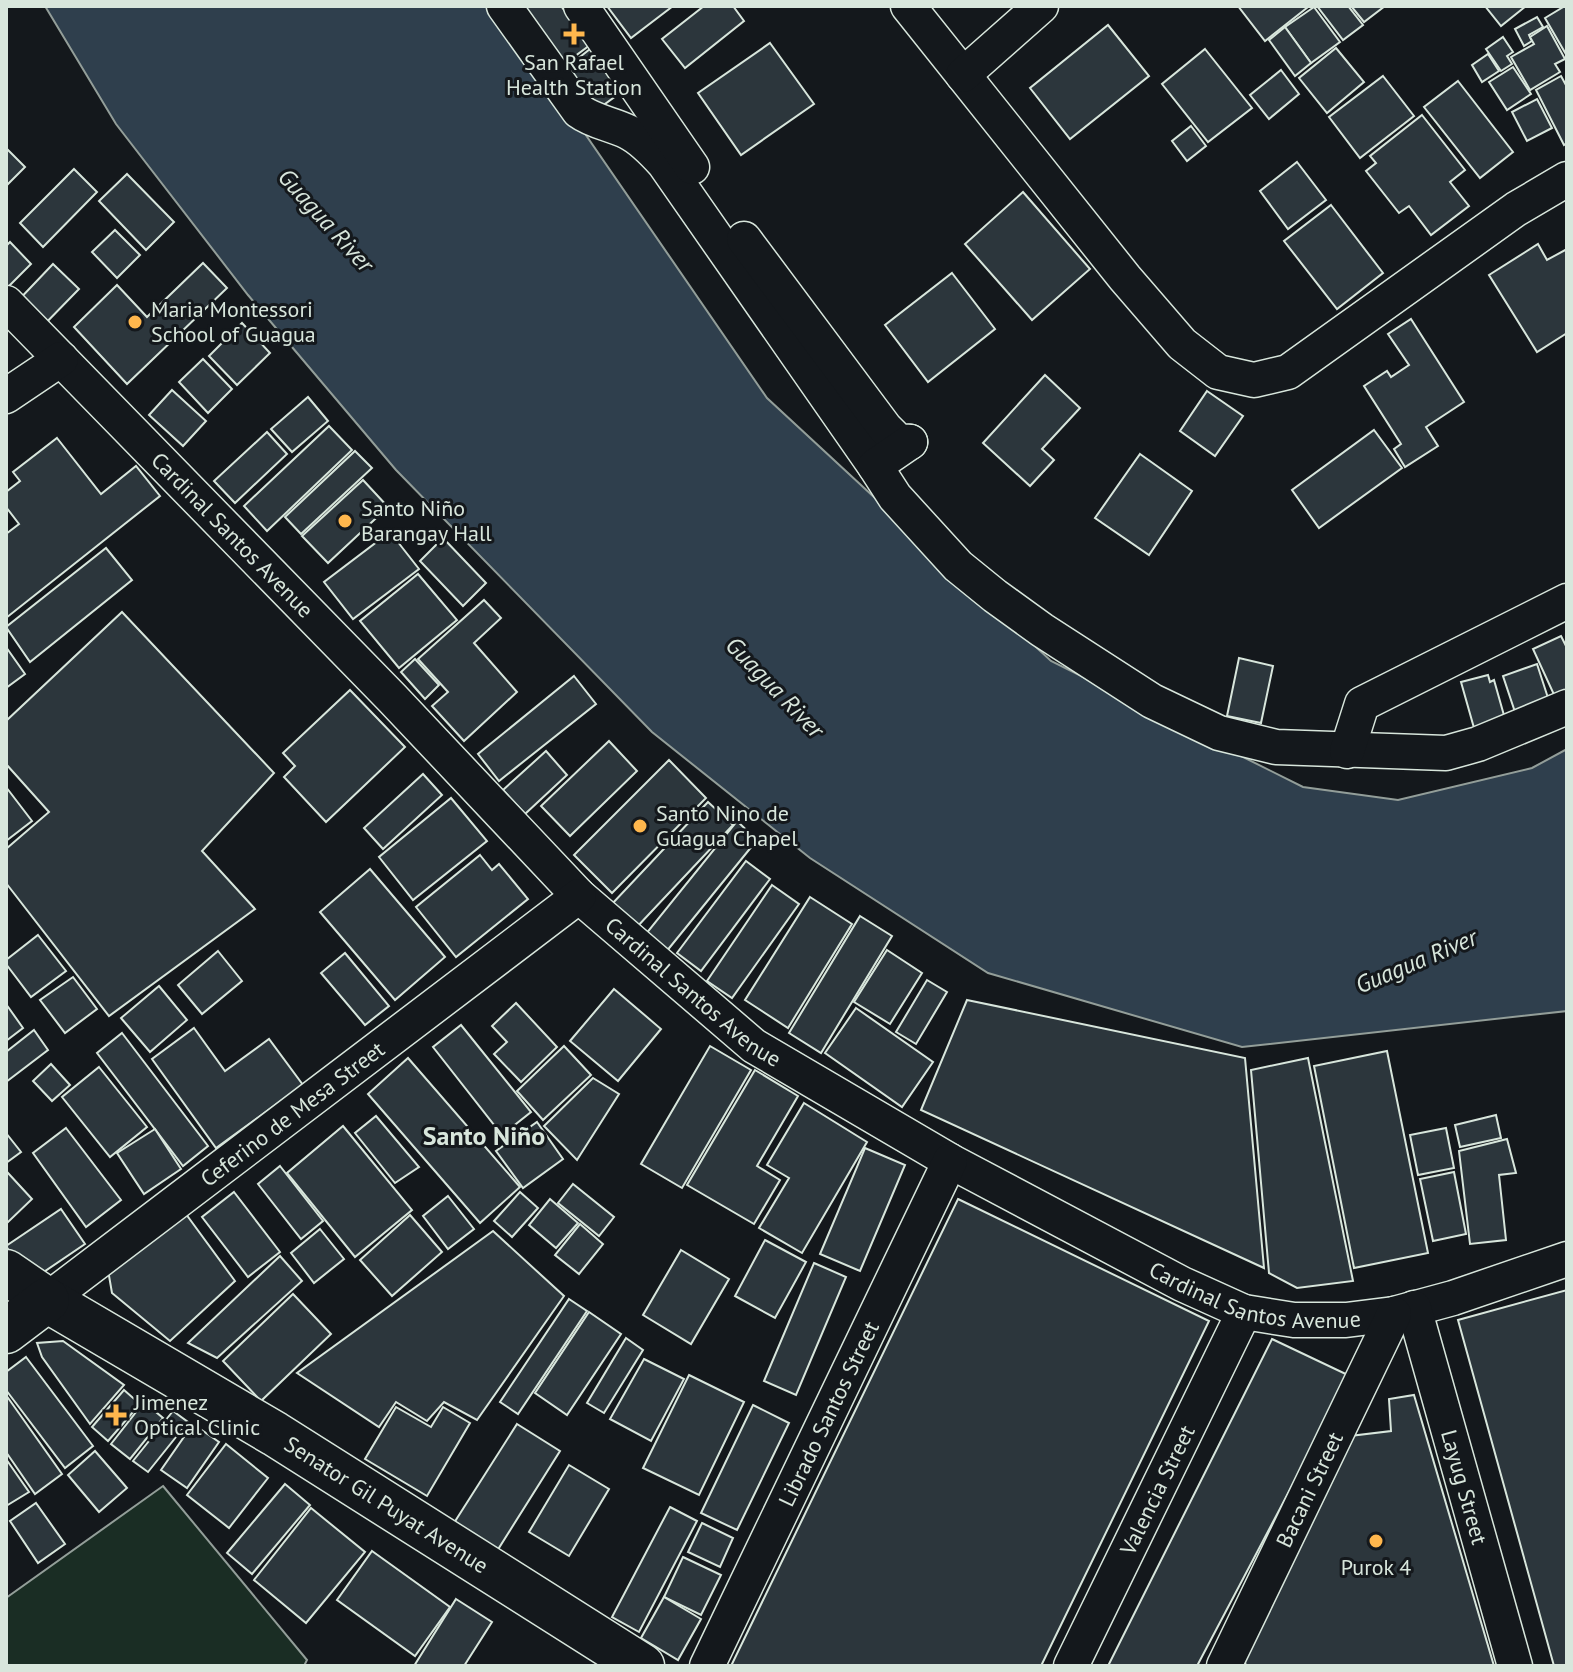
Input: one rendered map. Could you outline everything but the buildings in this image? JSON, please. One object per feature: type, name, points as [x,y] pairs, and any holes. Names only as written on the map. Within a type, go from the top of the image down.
[{"type":"main road","name":"Senator Gil Puyat Avenue","points":[[6,1272],[47,1300],[275,1434],[642,1666]]},
{"type":"main road","name":"Ceferino de Mesa Street","points":[[6,1331],[47,1300]]},
{"type":"street","points":[[504,6],[579,111],[591,119],[630,133],[652,149],[664,163],[895,497],[958,566],[1042,630],[1152,701],[1219,733],[1276,747],[1446,753],[1478,744],[1567,707]]},
{"type":"street","points":[[581,6],[697,175],[885,428],[898,441],[910,442],[875,466]]},
{"type":"street","points":[[908,6],[1125,278],[1182,344],[1218,372],[1254,380],[1288,372],[1516,209],[1567,179]]},
{"type":"street","points":[[963,75],[1041,6]]},
{"type":"street","name":"Cardinal Santos Avenue","points":[[6,303],[392,698],[579,896],[754,1046],[950,1161],[1182,1284],[1244,1312],[1294,1320],[1346,1320],[1404,1311],[1453,1298],[1567,1259]]},
{"type":"street","points":[[6,396],[61,359]]},
{"type":"street","points":[[1347,751],[1362,704],[1567,601]]},
{"type":"street","name":"Ceferino de Mesa Street","points":[[47,1300],[579,896]]},
{"type":"street","name":"Librado Santos Street","points":[[707,1666],[950,1161]]},
{"type":"street","name":"Bacani Street","points":[[1224,1666],[1404,1311]]},
{"type":"street","name":"Layug Street","points":[[1404,1311],[1515,1666]]},
{"type":"street","name":"Valencia Street","points":[[1071,1666],[1244,1312]]},
{"type":"green space","points":[[163,1486],[307,1660],[304,1666],[6,1666],[6,1598]]},
{"type":"water","name":"Guagua River","points":[[45,6],[497,6],[767,398],[1051,661],[1303,787],[1398,800],[1532,768],[1567,749],[1567,1011],[1242,1047],[988,973],[810,858],[652,732],[396,470],[248,295],[116,124]]},
{"type":"place","name":"San Rafael Health Station","points":[[574,34]]},
{"type":"place","name":"Maria Montessori School of Guagua","points":[[135,322]]},
{"type":"place","name":"Santo Niño Barangay Hall","points":[[345,521]]},
{"type":"place","name":"Santo Nino de Guagua Chapel","points":[[640,826]]},
{"type":"place","name":"Jimenez Optical Clinic","points":[[116,1415]]},
{"type":"place","name":"Purok 4","points":[[1376,1541]]},
{"type":"district","name":"Santo Niño","points":[[484,1135]]}]
